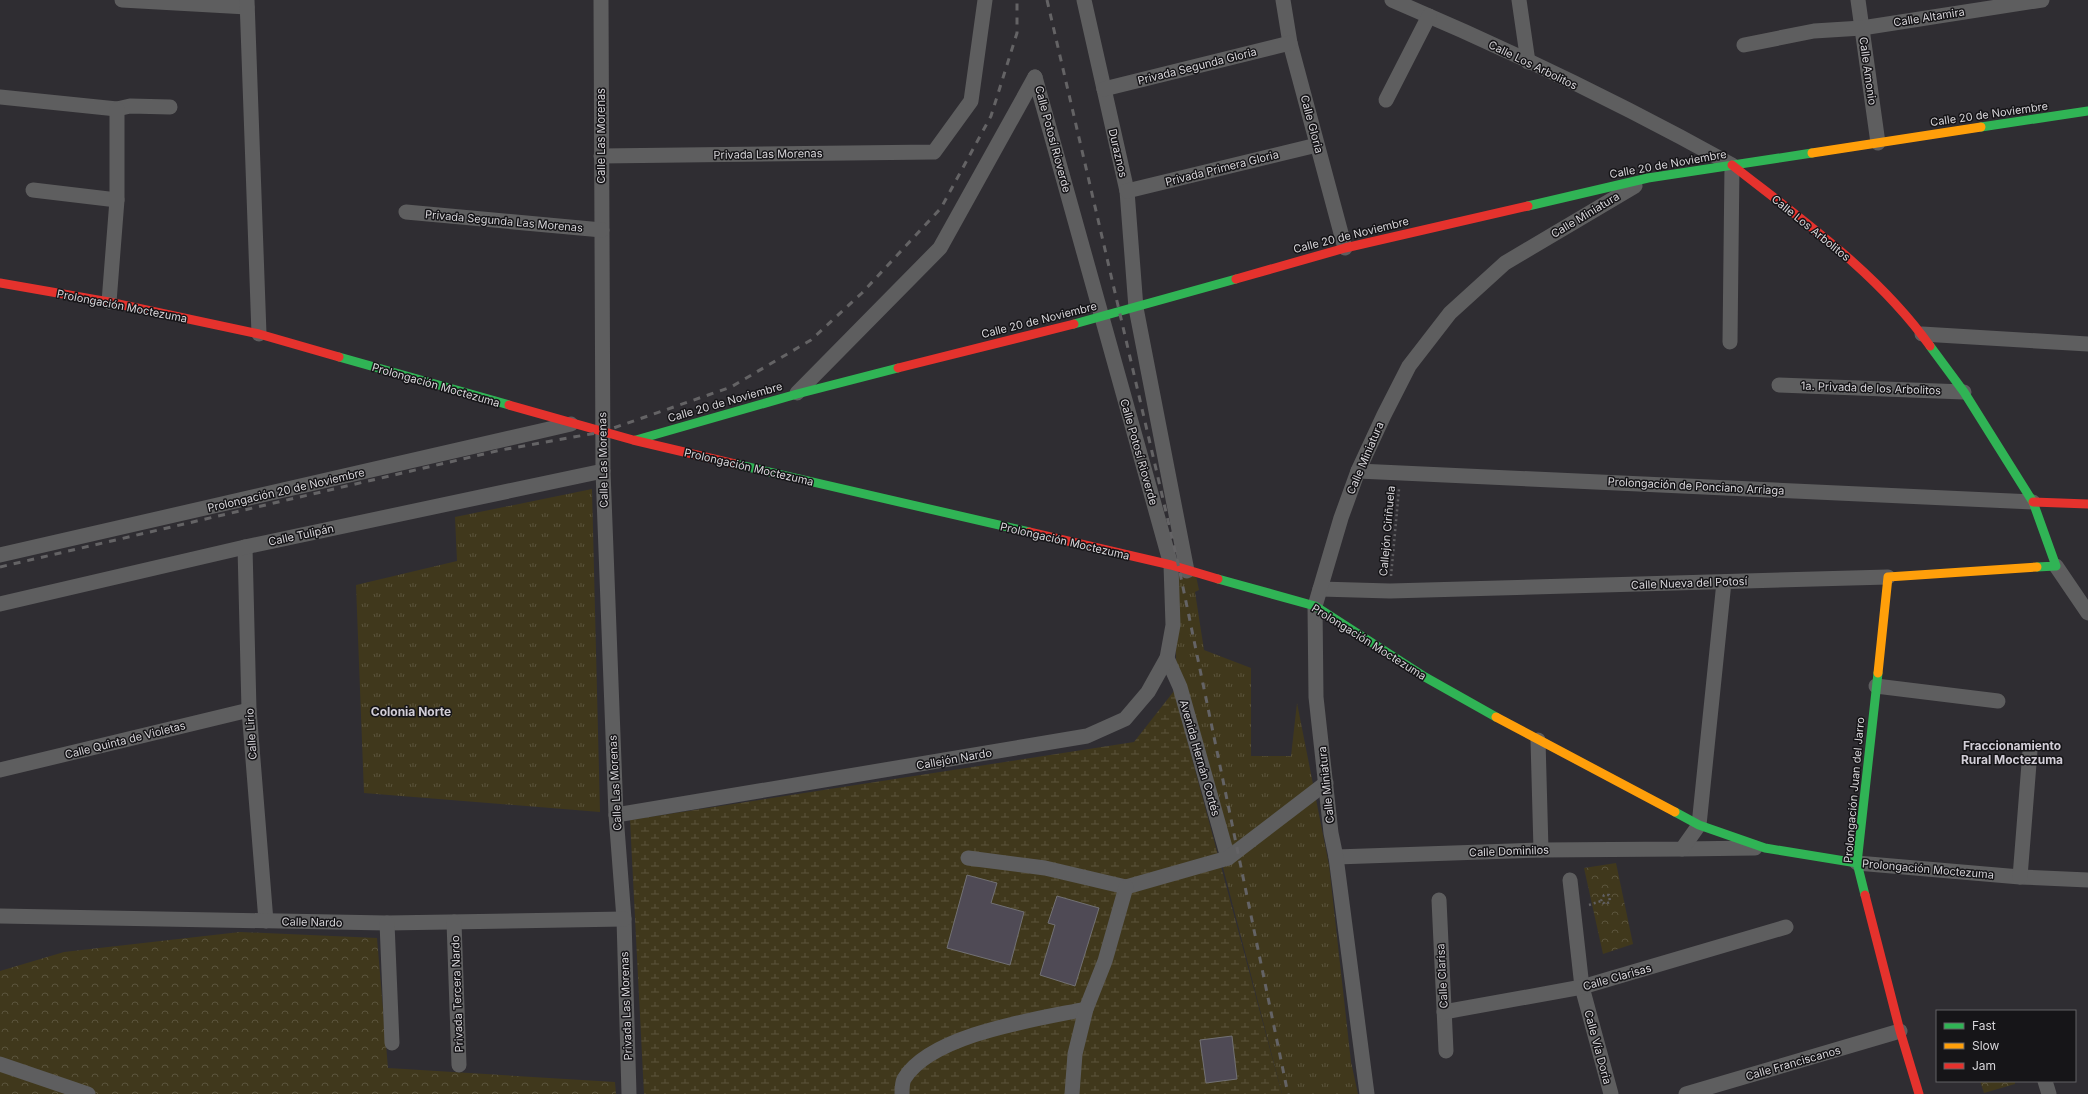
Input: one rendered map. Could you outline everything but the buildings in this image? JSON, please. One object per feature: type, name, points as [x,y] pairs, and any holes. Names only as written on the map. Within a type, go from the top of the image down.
[{"type":"main road","name":"Calle 20 de Noviembre","points":[[633,440],[797,394],[1136,308],[1345,248],[1648,178],[2088,111]]},
{"type":"main road","name":"Calle Los Arbolitos","points":[[1732,165],[1817,231],[1884,290],[1922,334],[1964,392],[2033,502],[2056,566]]},
{"type":"main road","name":"Prolongación Moctezuma","points":[[0,285],[109,302],[259,334],[572,424],[633,440],[1171,565],[1186,571],[1315,606],[1425,677],[1538,740],[1699,825],[1765,848],[1857,863]]},
{"type":"main road","points":[[2033,502],[2088,504]]},
{"type":"main road","name":"Calle Nueva del Potosí","points":[[1888,577],[2056,566]]},
{"type":"main road","name":"Prolongación Juan del Jarro","points":[[1888,577],[1857,863],[1900,1031],[1919,1094]]},
{"type":"street","points":[[122,0],[247,3],[259,334]]},
{"type":"street","name":"Calle Las Morenas","points":[[601,0],[602,432],[616,815],[624,919]]},
{"type":"street","name":"Privada Las Morenas","points":[[601,156],[934,152],[971,101],[985,0]]},
{"type":"street","name":"Duraznos","points":[[1084,0],[1127,191],[1136,308]]},
{"type":"street","name":"Calle Gloria","points":[[1283,0],[1290,44],[1345,248]]},
{"type":"street","name":"Calle Los Arbolitos","points":[[1392,0],[1528,62],[1688,141],[1732,165]]},
{"type":"street","points":[[1520,0],[1528,62]]},
{"type":"street","name":"Calle Amonio","points":[[1858,0],[1878,143]]},
{"type":"street","name":"Calle Altamira","points":[[1744,45],[1814,31],[1862,28],[2042,0]]},
{"type":"street","points":[[1386,100],[1429,16]]},
{"type":"street","name":"Privada Segunda Gloria","points":[[1104,89],[1290,44]]},
{"type":"street","name":"Calle Potosí Rioverde","points":[[797,394],[940,248],[1035,76],[1171,565]]},
{"type":"street","points":[[0,97],[117,109],[130,106],[170,107]]},
{"type":"street","points":[[109,302],[117,200],[117,109]]},
{"type":"street","name":"Privada Primera Gloria","points":[[1127,191],[1317,145]]},
{"type":"street","points":[[1730,342],[1732,165]]},
{"type":"street","name":"Calle Miniatura","points":[[1367,1094],[1336,857],[1331,834],[1316,697],[1315,606],[1341,518],[1358,471],[1409,366],[1450,313],[1505,263],[1648,178]]},
{"type":"street","points":[[32,190],[117,200]]},
{"type":"street","name":"Privada Segunda Las Morenas","points":[[406,212],[602,230]]},
{"type":"street","name":"Calle Potosí Rioverde","points":[[1136,308],[1186,571]]},
{"type":"street","points":[[1922,334],[2088,344]]},
{"type":"street","name":"1a. Privada de los Arbolitos","points":[[1779,385],[1964,392]]},
{"type":"street","name":"Prolongación 20 de Noviembre","points":[[0,555],[572,424]]},
{"type":"street","name":"Calle Tulipán","points":[[0,604],[245,547],[603,471]]},
{"type":"street","name":"Prolongación de Ponciano Arriaga","points":[[1358,471],[2033,502]]},
{"type":"street","name":"Calle Lirio","points":[[245,547],[249,710],[266,921]]},
{"type":"street","name":"Callejón Nardo","points":[[616,815],[1087,736],[1124,719],[1148,692],[1167,658],[1173,625],[1171,565]]},
{"type":"street","name":"Calle Los Arbolitos","points":[[2056,566],[2088,613]]},
{"type":"street","name":"Calle Nueva del Potosí","points":[[1320,589],[1390,590],[1888,577]]},
{"type":"street","points":[[1682,849],[1699,825],[1724,582]]},
{"type":"street","name":"Avenida Hernán Cortés","points":[[1167,658],[1180,687],[1228,858]]},
{"type":"street","points":[[1876,686],[1998,701]]},
{"type":"street","name":"Calle Quinta de Violetas","points":[[0,770],[249,710]]},
{"type":"street","points":[[1538,740],[1541,850]]},
{"type":"street","points":[[2020,877],[2030,751]]},
{"type":"street","points":[[968,858],[1045,868],[1126,887],[1228,858],[1326,783]]},
{"type":"street","name":"Calle Dominilos","points":[[1336,857],[1541,850],[1765,848]]},
{"type":"street","name":"Prolongación Moctezuma","points":[[1857,863],[2020,877],[2088,880]]},
{"type":"street","name":"Calle Vía Doria","points":[[1570,880],[1582,987],[1611,1094]]},
{"type":"street","points":[[1072,1094],[1075,1054],[1086,1009],[1105,961],[1126,887]]},
{"type":"street","name":"Calle Clarisa","points":[[1439,900],[1446,1051]]},
{"type":"street","name":"Calle Nardo","points":[[0,916],[387,923],[624,919]]},
{"type":"street","name":"Privada Las Morenas","points":[[624,919],[629,1094]]},
{"type":"street","name":"Privada Tercera Nardo","points":[[454,922],[459,1065]]},
{"type":"street","points":[[387,923],[392,1043]]},
{"type":"street","name":"Calle Clarisas","points":[[1444,1012],[1582,987],[1786,927]]},
{"type":"street","points":[[902,1094],[903,1080],[925,1056],[986,1030],[1086,1009]]},
{"type":"street","name":"Calle Franciscanos","points":[[1686,1094],[1900,1031]]},
{"type":"street","points":[[0,1064],[88,1094]]},
{"type":"street","points":[[2046,1082],[2049,1094]]},
{"type":"path","name":"Callejón Ciriñuela","points":[[1390,590],[1401,473]]},
{"type":"path","points":[[1573,908],[1602,901]]},
{"type":"green space","points":[[592,489],[600,812],[364,793],[356,585],[457,561],[455,517]]},
{"type":"green space","points":[[1174,575],[1196,576],[1199,590],[1195,592],[1204,650],[1251,668],[1251,756],[1291,756],[1297,703],[1329,865],[1351,1062],[1358,1094],[1282,1094],[1220,856],[1177,701]]},
{"type":"green space","points":[[1174,691],[1282,1094],[644,1094],[630,820],[1134,742]]},
{"type":"green space","points":[[1616,863],[1633,944],[1603,954],[1584,868]]},
{"type":"green space","points":[[240,932],[377,938],[388,1068],[615,1082],[616,1094],[0,1094],[0,971],[64,952]]},
{"type":"green space","points":[[1980,1082],[2015,1082],[2015,1084],[1984,1093]]},
{"type":"railway","points":[[0,567],[501,450],[602,432],[731,387],[811,340],[862,293],[941,208],[991,116],[1017,33],[1017,0]]},
{"type":"railway","points":[[1047,0],[1179,568],[1288,1094]]},
{"type":"traffic: fast","points":[[1981,127],[2088,111]]},
{"type":"traffic: fast","points":[[1528,206],[1648,178],[1812,153]]},
{"type":"traffic: fast","points":[[1074,324],[1236,279]]},
{"type":"traffic: fast","points":[[1930,346],[1964,392],[2033,502],[2056,566],[2037,567]]},
{"type":"traffic: fast","points":[[339,357],[509,405]]},
{"type":"traffic: fast","points":[[636,440],[797,394],[898,368]]},
{"type":"traffic: fast","points":[[735,464],[1029,532]]},
{"type":"traffic: fast","points":[[1218,579],[1315,606],[1425,677],[1496,717]]},
{"type":"traffic: fast","points":[[1865,895],[1857,863],[1878,673]]},
{"type":"traffic: fast","points":[[1675,812],[1699,825],[1765,848],[1857,863]]},
{"type":"traffic: slow","points":[[1812,153],[1981,127]]},
{"type":"traffic: slow","points":[[1878,673],[1888,577],[2037,567]]},
{"type":"traffic: slow","points":[[1496,717],[1675,812]]},
{"type":"traffic: jam","points":[[1732,165],[1812,227],[1863,271],[1887,295],[1930,346]]},
{"type":"traffic: jam","points":[[1236,279],[1345,248],[1528,206]]},
{"type":"traffic: jam","points":[[0,283],[109,302],[259,334],[339,357]]},
{"type":"traffic: jam","points":[[898,368],[1074,324]]},
{"type":"traffic: jam","points":[[509,405],[633,440],[735,464]]},
{"type":"traffic: jam","points":[[2033,502],[2088,504]]},
{"type":"traffic: jam","points":[[1029,532],[1171,565],[1218,579]]},
{"type":"traffic: jam","points":[[1865,895],[1900,1031],[1919,1094]]},
{"type":"district","name":"Colonia Norte","points":[[411,711]]},
{"type":"district","name":"Fraccionamiento Rural Moctezuma","points":[[2012,752]]}]
